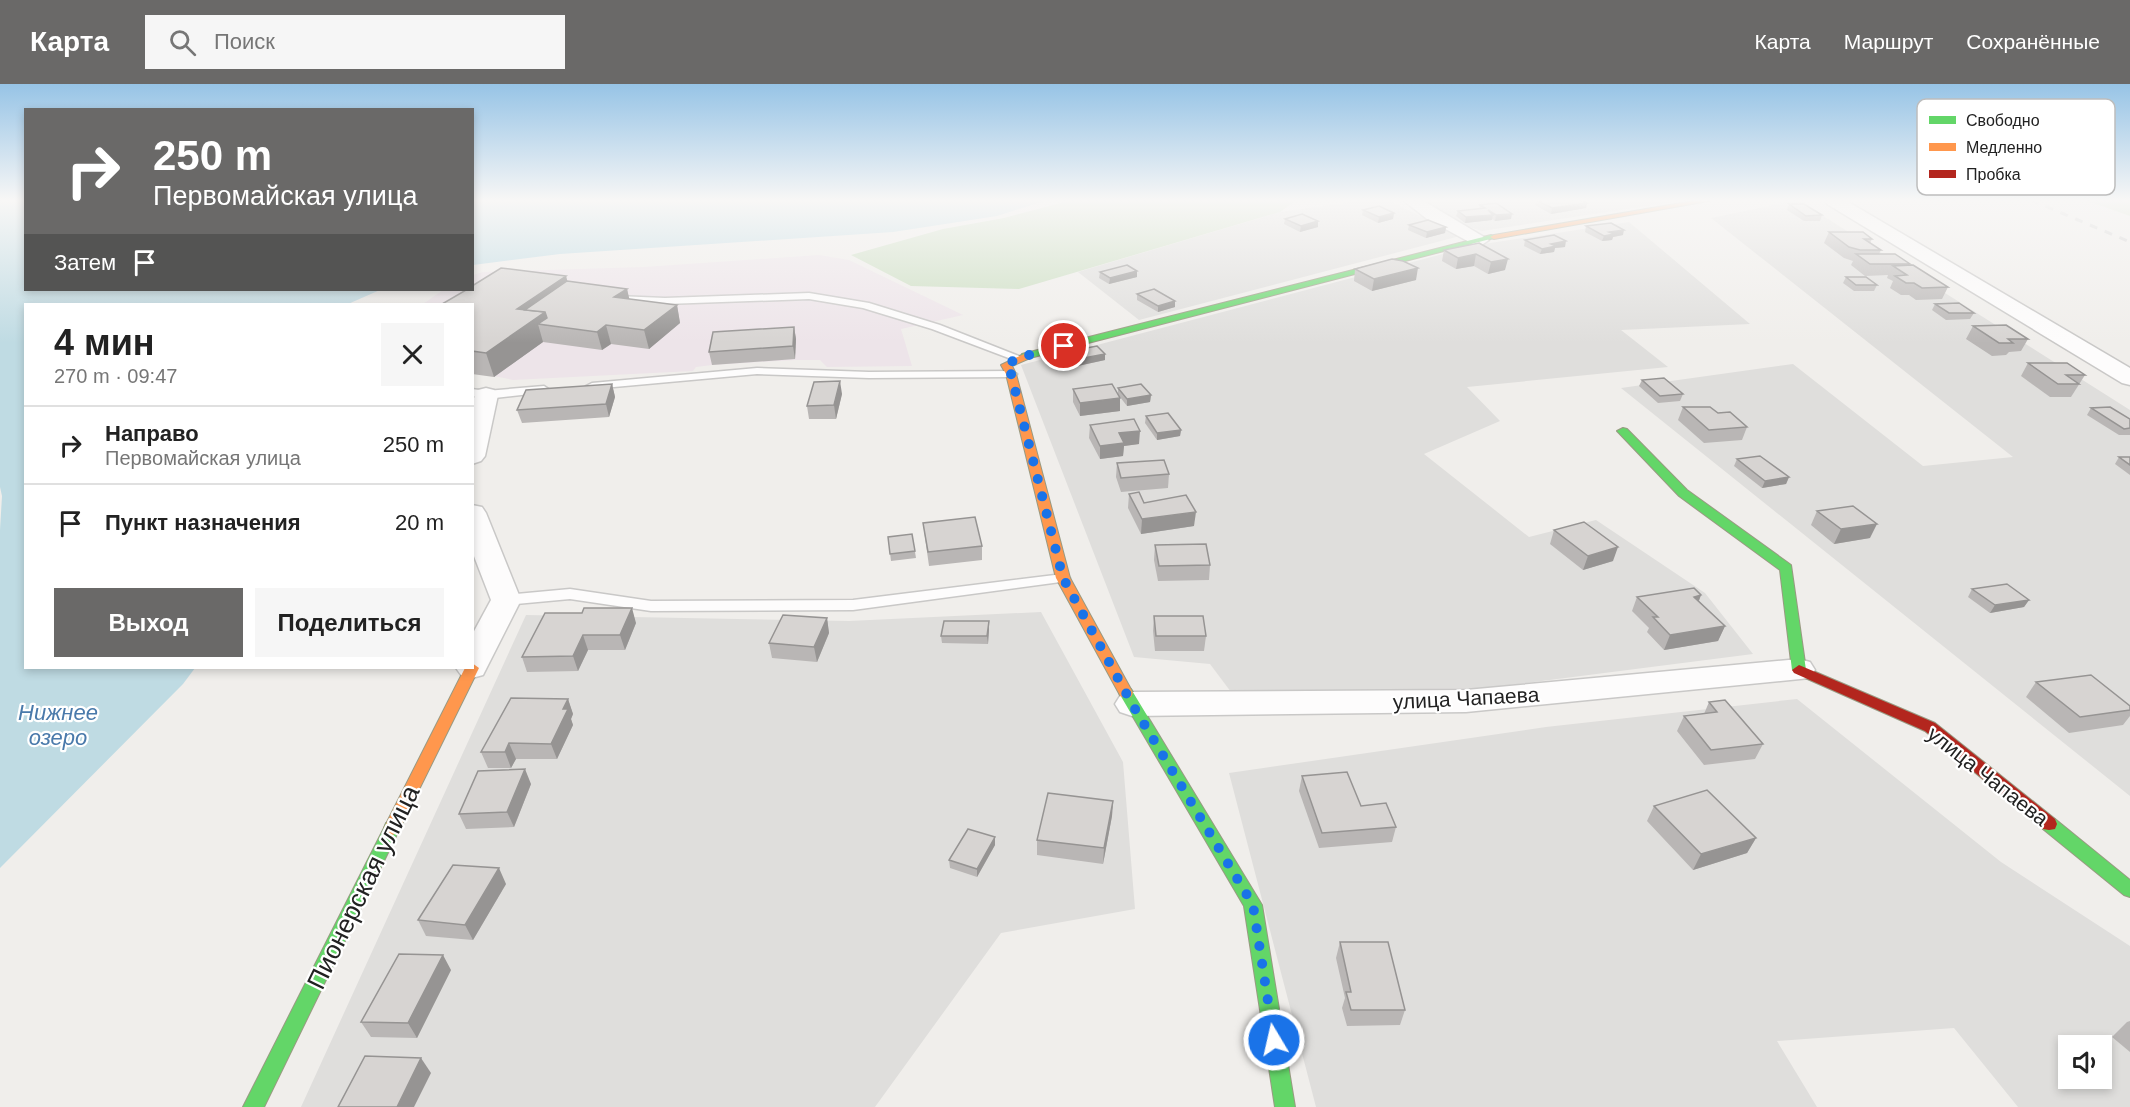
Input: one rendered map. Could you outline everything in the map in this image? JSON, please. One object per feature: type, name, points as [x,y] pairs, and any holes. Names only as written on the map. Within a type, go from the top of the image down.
[{"type":"street","points":[[1285,1107],[1253,905],[1132,704],[1063,578],[1011,374],[1006,365],[1018,358],[1450,248]]},
{"type":"street","points":[[1913,248],[2130,378]]},
{"type":"street","points":[[474,438],[479,394]]},
{"type":"street","points":[[1623,431],[1683,493],[1786,568],[1799,670]]},
{"type":"street","points":[[474,518],[506,600]]},
{"type":"street","name":"Пионерская улица","points":[[474,663],[506,600]]},
{"type":"street","name":"Пионерская улица","points":[[253,1107],[471,669]]},
{"type":"street","name":"улица Чапаева","points":[[1132,704],[1466,701],[1799,670],[1930,727],[2130,890]]},
{"type":"lane","points":[[609,299],[665,301],[809,296],[866,305],[936,327],[1018,358]]},
{"type":"lane","points":[[575,388],[757,371],[869,375],[1011,374]]},
{"type":"lane","points":[[479,394],[553,390]]},
{"type":"lane","points":[[506,600],[570,594],[651,606],[853,605],[1063,578]]},
{"type":"shaded area","points":[[1160,248],[1415,248],[1139,320],[1078,272]]},
{"type":"shaded area","points":[[1467,248],[1660,248],[1750,324],[1621,330],[1668,367],[1467,387],[1500,421],[1424,454],[1529,537],[1596,520],[1705,593],[1753,654],[1423,696],[1231,692],[1210,664],[1134,657],[1021,365]]},
{"type":"shaded area","points":[[1749,248],[1873,248],[2130,410],[2130,796],[1621,388],[1793,364],[1923,466],[2013,457]]},
{"type":"shaded area","points":[[819,255],[849,260],[963,315],[901,329],[912,366],[827,367],[820,360],[795,360],[712,365],[696,367],[693,371],[513,380],[494,376],[474,311],[474,303],[424,303],[442,291],[474,291],[474,275],[483,272],[644,267]]},
{"type":"shaded area","points":[[1041,612],[1123,762],[1135,909],[1001,933],[875,1107],[301,1107],[526,615],[849,621]]},
{"type":"shaded area","points":[[1797,699],[2001,862],[2130,946],[2130,1107],[2018,1107],[1954,1028],[1777,1041],[1817,1107],[1316,1107],[1229,773],[1546,727]]},
{"type":"green space","points":[[877,248],[1159,248],[1019,289],[911,286],[851,255]]},
{"type":"water","name":"Нижнее озеро","points":[[0,248],[24,248],[24,291],[378,291],[350,303],[24,303],[24,669],[194,669],[183,684],[0,868],[0,530],[2,496],[0,487]]},
{"type":"water","points":[[474,248],[655,248],[560,254],[474,265]]},
{"type":"building","points":[[1488,248],[1508,259],[1491,262],[1476,254],[1458,258],[1444,250]]},
{"type":"building","points":[[1852,248],[1878,248],[1881,250]]},
{"type":"building","points":[[1856,254],[1895,254],[1910,264],[1870,264]]},
{"type":"building","points":[[1392,259],[1418,268],[1374,279],[1355,269]]},
{"type":"building","points":[[1127,265],[1137,271],[1110,278],[1100,272]]},
{"type":"building","points":[[1913,265],[1948,287],[1922,288],[1914,283],[1906,283],[1895,276],[1907,275],[1893,266]]},
{"type":"building","points":[[501,268],[566,276],[517,309],[545,312],[486,353],[474,351],[474,303],[444,303],[464,291],[474,291],[474,285]]},
{"type":"building","points":[[1846,277],[1866,277],[1877,285],[1856,285]]},
{"type":"building","points":[[567,281],[627,289],[614,297],[677,305],[644,330],[606,325],[597,332],[538,324],[547,318],[545,312],[525,310]]},
{"type":"building","points":[[1154,289],[1175,301],[1158,306],[1137,294]]},
{"type":"building","points":[[1959,303],[1974,313],[1949,313],[1935,304]]},
{"type":"building","points":[[2006,325],[2028,339],[2008,339],[2013,343],[1999,343],[1973,326]]},
{"type":"building","points":[[794,327],[793,346],[709,352],[713,332]]},
{"type":"building","points":[[1097,346],[1105,354],[1073,360],[1065,352]]},
{"type":"building","points":[[2028,363],[2067,363],[2085,375],[2066,375],[2079,384],[2058,384]]},
{"type":"building","points":[[1664,378],[1683,394],[1660,396],[1642,380]]},
{"type":"building","points":[[840,381],[834,405],[807,406],[814,382]]},
{"type":"building","points":[[612,384],[606,404],[517,410],[526,390]]},
{"type":"building","points":[[1112,384],[1120,398],[1080,403],[1073,389]]},
{"type":"building","points":[[1141,384],[1151,395],[1127,399],[1118,388]]},
{"type":"building","points":[[1683,407],[1710,407],[1718,413],[1730,412],[1747,427],[1709,430]]},
{"type":"building","points":[[2110,407],[2130,419],[2130,428],[2124,429],[2091,408]]},
{"type":"building","points":[[1168,413],[1181,430],[1157,433],[1146,416]]},
{"type":"building","points":[[1134,419],[1140,431],[1119,433],[1124,443],[1100,446],[1090,425]]},
{"type":"building","points":[[1760,456],[1789,477],[1765,481],[1737,459]]},
{"type":"building","points":[[2119,457],[2130,457],[2130,465]]},
{"type":"building","points":[[1164,460],[1169,474],[1121,478],[1117,463]]},
{"type":"building","points":[[1139,492],[1144,503],[1186,495],[1196,512],[1142,519],[1129,494]]},
{"type":"building","points":[[1853,506],[1877,524],[1841,529],[1817,511]]},
{"type":"building","points":[[975,517],[982,546],[928,552],[923,523]]},
{"type":"building","points":[[1584,522],[1618,547],[1588,556],[1554,530]]},
{"type":"building","points":[[912,534],[915,551],[890,554],[888,537]]},
{"type":"building","points":[[1206,544],[1210,565],[1159,566],[1155,545]]},
{"type":"building","points":[[2007,584],[2029,600],[1995,605],[1972,589]]},
{"type":"building","points":[[1694,588],[1701,595],[1694,597],[1725,626],[1670,635],[1653,617],[1658,617],[1637,597]]},
{"type":"building","points":[[584,608],[632,608],[620,635],[583,635],[573,656],[522,657],[545,613],[582,613]]},
{"type":"building","points":[[783,615],[827,618],[814,647],[769,643]]},
{"type":"building","points":[[1154,616],[1203,616],[1206,636],[1156,636]]},
{"type":"building","points":[[944,621],[989,621],[987,636],[941,636]]},
{"type":"building","points":[[2091,675],[2130,706],[2130,710],[2080,717],[2036,682]]},
{"type":"building","points":[[511,698],[568,699],[563,709],[568,709],[551,744],[509,743],[505,752],[481,752]]},
{"type":"building","points":[[1725,700],[1763,744],[1711,750],[1684,716],[1717,712],[1709,702]]},
{"type":"building","points":[[525,769],[507,812],[459,814],[478,771]]},
{"type":"building","points":[[1347,772],[1361,806],[1386,803],[1396,827],[1322,833],[1302,776]]},
{"type":"building","points":[[1707,790],[1756,838],[1701,854],[1654,806]]},
{"type":"building","points":[[1048,793],[1113,801],[1104,848],[1037,840]]},
{"type":"building","points":[[968,829],[995,837],[977,869],[949,860]]},
{"type":"building","points":[[453,865],[499,868],[465,925],[418,920]]},
{"type":"building","points":[[1340,942],[1388,942],[1405,1010],[1351,1010],[1346,992],[1351,992]]},
{"type":"building","points":[[399,954],[443,955],[408,1023],[361,1022]]},
{"type":"building","points":[[365,1056],[421,1058],[397,1107],[338,1107]]},
{"type":"traffic: fast","points":[[1026,356],[1452,248]]},
{"type":"traffic: fast","points":[[1623,431],[1683,493],[1786,568],[1799,670]]},
{"type":"traffic: fast","points":[[1126,693],[1253,905],[1285,1107]]},
{"type":"traffic: fast","points":[[2049,824],[2130,890]]},
{"type":"traffic: fast","points":[[253,1107],[392,828]]},
{"type":"traffic: slow","points":[[1026,356],[1006,365],[1011,374],[1063,578],[1126,693]]},
{"type":"traffic: slow","points":[[392,828],[472,669]]},
{"type":"traffic: jam","points":[[1799,670],[1930,727],[2049,824]]},
{"type":"route","points":[[1064,346],[1018,358],[1006,365],[1011,374],[1063,578],[1132,704],[1253,905],[1274,1040]]}]
